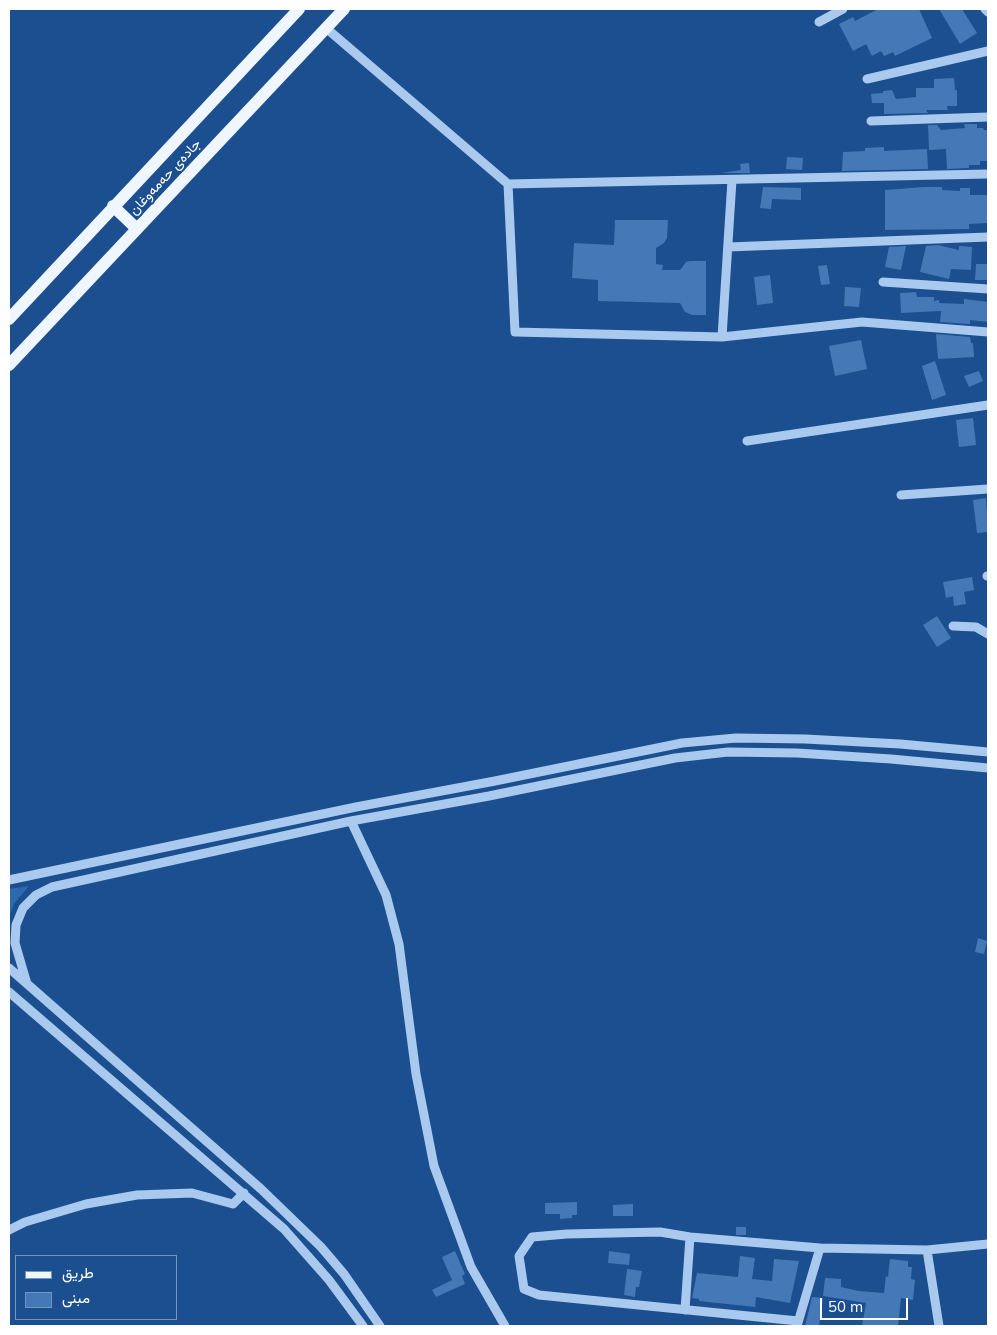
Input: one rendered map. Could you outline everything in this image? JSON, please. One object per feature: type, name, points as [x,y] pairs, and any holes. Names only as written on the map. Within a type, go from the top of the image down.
[{"type":"main road","name":"جادەی حەمەوغان","points":[[9,318],[299,9]]},
{"type":"main road","name":"جادەی حەمەوغان","points":[[9,365],[344,9]]},
{"type":"main road","points":[[113,206],[137,229]]},
{"type":"street","points":[[819,22],[843,9]]},
{"type":"street","points":[[326,28],[508,184],[988,174]]},
{"type":"street","points":[[867,79],[988,50]]},
{"type":"street","points":[[871,122],[988,117]]},
{"type":"street","points":[[722,337],[732,180]]},
{"type":"street","points":[[508,184],[515,332],[722,337],[862,322],[988,332]]},
{"type":"street","points":[[728,247],[988,237]]},
{"type":"street","points":[[883,282],[988,289]]},
{"type":"street","points":[[747,441],[988,405]]},
{"type":"street","points":[[901,495],[988,489]]},
{"type":"street","points":[[953,626],[976,627],[988,634]]},
{"type":"street","points":[[9,880],[356,806],[494,781],[682,743],[736,738],[805,738],[988,752]]},
{"type":"street","points":[[27,984],[15,943],[16,924],[23,908],[36,895],[52,887],[351,821],[489,796],[675,758],[728,752],[797,753],[988,768]]},
{"type":"street","points":[[569,765],[572,778]]},
{"type":"street","points":[[351,821],[386,896],[399,944],[416,1074],[434,1166],[471,1267],[505,1326]]},
{"type":"street","points":[[97,861],[100,877]]},
{"type":"street","points":[[9,968],[177,1117],[262,1189],[321,1247],[344,1274],[380,1326]]},
{"type":"street","points":[[9,992],[284,1229],[330,1280],[363,1326]]},
{"type":"street","points":[[126,1092],[137,1080]]},
{"type":"street","points":[[9,1230],[25,1222],[86,1204],[137,1195],[192,1193],[233,1204],[244,1193]]},
{"type":"street","points":[[820,1248],[797,1324],[540,1295],[524,1289],[519,1256],[532,1236],[567,1234],[660,1232],[690,1237],[820,1248],[927,1250],[988,1244]]},
{"type":"street","points":[[685,1310],[690,1237]]},
{"type":"street","points":[[927,1250],[939,1326]]},
{"type":"shaded area","points":[[29,886],[14,904],[9,917],[9,889]]},
{"type":"building","points":[[878,9],[919,9],[932,38],[895,56],[893,52],[884,56],[881,51],[872,56],[866,44],[853,51],[839,24],[853,17],[855,21]]},
{"type":"building","points":[[939,9],[962,9],[977,33],[960,44]]},
{"type":"building","points":[[954,78],[955,90],[957,90],[957,106],[947,106],[948,110],[926,110],[928,113],[884,114],[884,103],[872,103],[871,94],[892,90],[896,99],[916,97],[916,88],[934,88],[934,79]]},
{"type":"building","points":[[964,124],[977,124],[977,128],[988,130],[988,161],[980,161],[980,165],[969,165],[969,168],[947,169],[946,149],[929,150],[928,125],[937,125],[941,130],[965,128]]},
{"type":"building","points":[[884,147],[884,151],[927,149],[928,169],[842,171],[843,152],[865,151],[865,148]]},
{"type":"building","points":[[787,157],[803,158],[802,170],[786,169]]},
{"type":"building","points":[[749,163],[750,173],[721,173],[741,170],[740,164]]},
{"type":"building","points":[[763,187],[801,188],[801,200],[772,199],[771,209],[760,208]]},
{"type":"building","points":[[942,187],[942,190],[960,191],[960,188],[970,188],[970,195],[988,195],[988,223],[969,224],[969,229],[885,230],[885,190]]},
{"type":"building","points":[[615,220],[668,220],[667,238],[664,243],[656,248],[656,264],[663,265],[662,270],[680,270],[686,262],[706,261],[706,315],[692,315],[685,312],[680,303],[598,301],[598,280],[572,278],[574,243],[614,245]]},
{"type":"building","points":[[938,245],[959,250],[959,246],[972,247],[971,270],[951,269],[949,279],[920,272],[926,246]]},
{"type":"building","points":[[906,246],[901,270],[885,267],[889,247]]},
{"type":"building","points":[[976,264],[988,264],[988,280],[975,280]]},
{"type":"building","points":[[827,265],[830,284],[821,285],[818,266]]},
{"type":"building","points":[[770,275],[773,303],[757,305],[754,277]]},
{"type":"building","points":[[845,287],[861,288],[859,307],[844,306]]},
{"type":"building","points":[[916,292],[917,297],[934,297],[934,301],[939,300],[939,303],[964,304],[964,299],[988,302],[988,322],[970,320],[970,324],[940,322],[941,311],[901,313],[900,293]]},
{"type":"building","points":[[936,334],[970,337],[971,343],[973,343],[974,357],[938,359]]},
{"type":"building","points":[[861,340],[867,369],[835,376],[829,346]]},
{"type":"building","points":[[935,361],[946,395],[932,400],[922,366]]},
{"type":"building","points":[[979,371],[983,381],[969,387],[964,376]]},
{"type":"building","points":[[973,418],[976,445],[959,447],[956,420]]},
{"type":"building","points":[[986,498],[988,532],[977,533],[973,500]]},
{"type":"building","points":[[972,577],[974,590],[964,592],[966,604],[954,606],[953,596],[946,598],[943,582]]},
{"type":"building","points":[[937,616],[951,638],[937,647],[923,625]]},
{"type":"building","points":[[978,938],[987,941],[984,954],[975,952]]},
{"type":"building","points":[[577,1202],[577,1215],[572,1215],[572,1218],[560,1219],[560,1214],[545,1214],[545,1203]]},
{"type":"building","points":[[633,1204],[633,1216],[613,1216],[613,1205]]},
{"type":"building","points":[[736,1227],[746,1227],[746,1235],[736,1235]]},
{"type":"building","points":[[455,1251],[465,1274],[462,1276],[465,1284],[436,1297],[432,1290],[452,1280],[442,1257]]},
{"type":"building","points":[[609,1251],[630,1254],[629,1265],[608,1263]]},
{"type":"building","points":[[740,1256],[755,1258],[752,1279],[772,1281],[774,1259],[799,1261],[790,1303],[756,1297],[755,1307],[699,1301],[699,1299],[692,1298],[697,1273],[738,1277]]},
{"type":"building","points":[[890,1259],[908,1261],[908,1267],[912,1267],[911,1279],[915,1280],[913,1300],[901,1298],[898,1326],[862,1326],[866,1303],[823,1296],[825,1278],[841,1279],[841,1287],[884,1293]]},
{"type":"building","points":[[627,1269],[642,1271],[639,1287],[636,1287],[635,1297],[624,1295]]},
{"type":"building","points":[[812,1297],[823,1298],[819,1326],[805,1326]]}]
